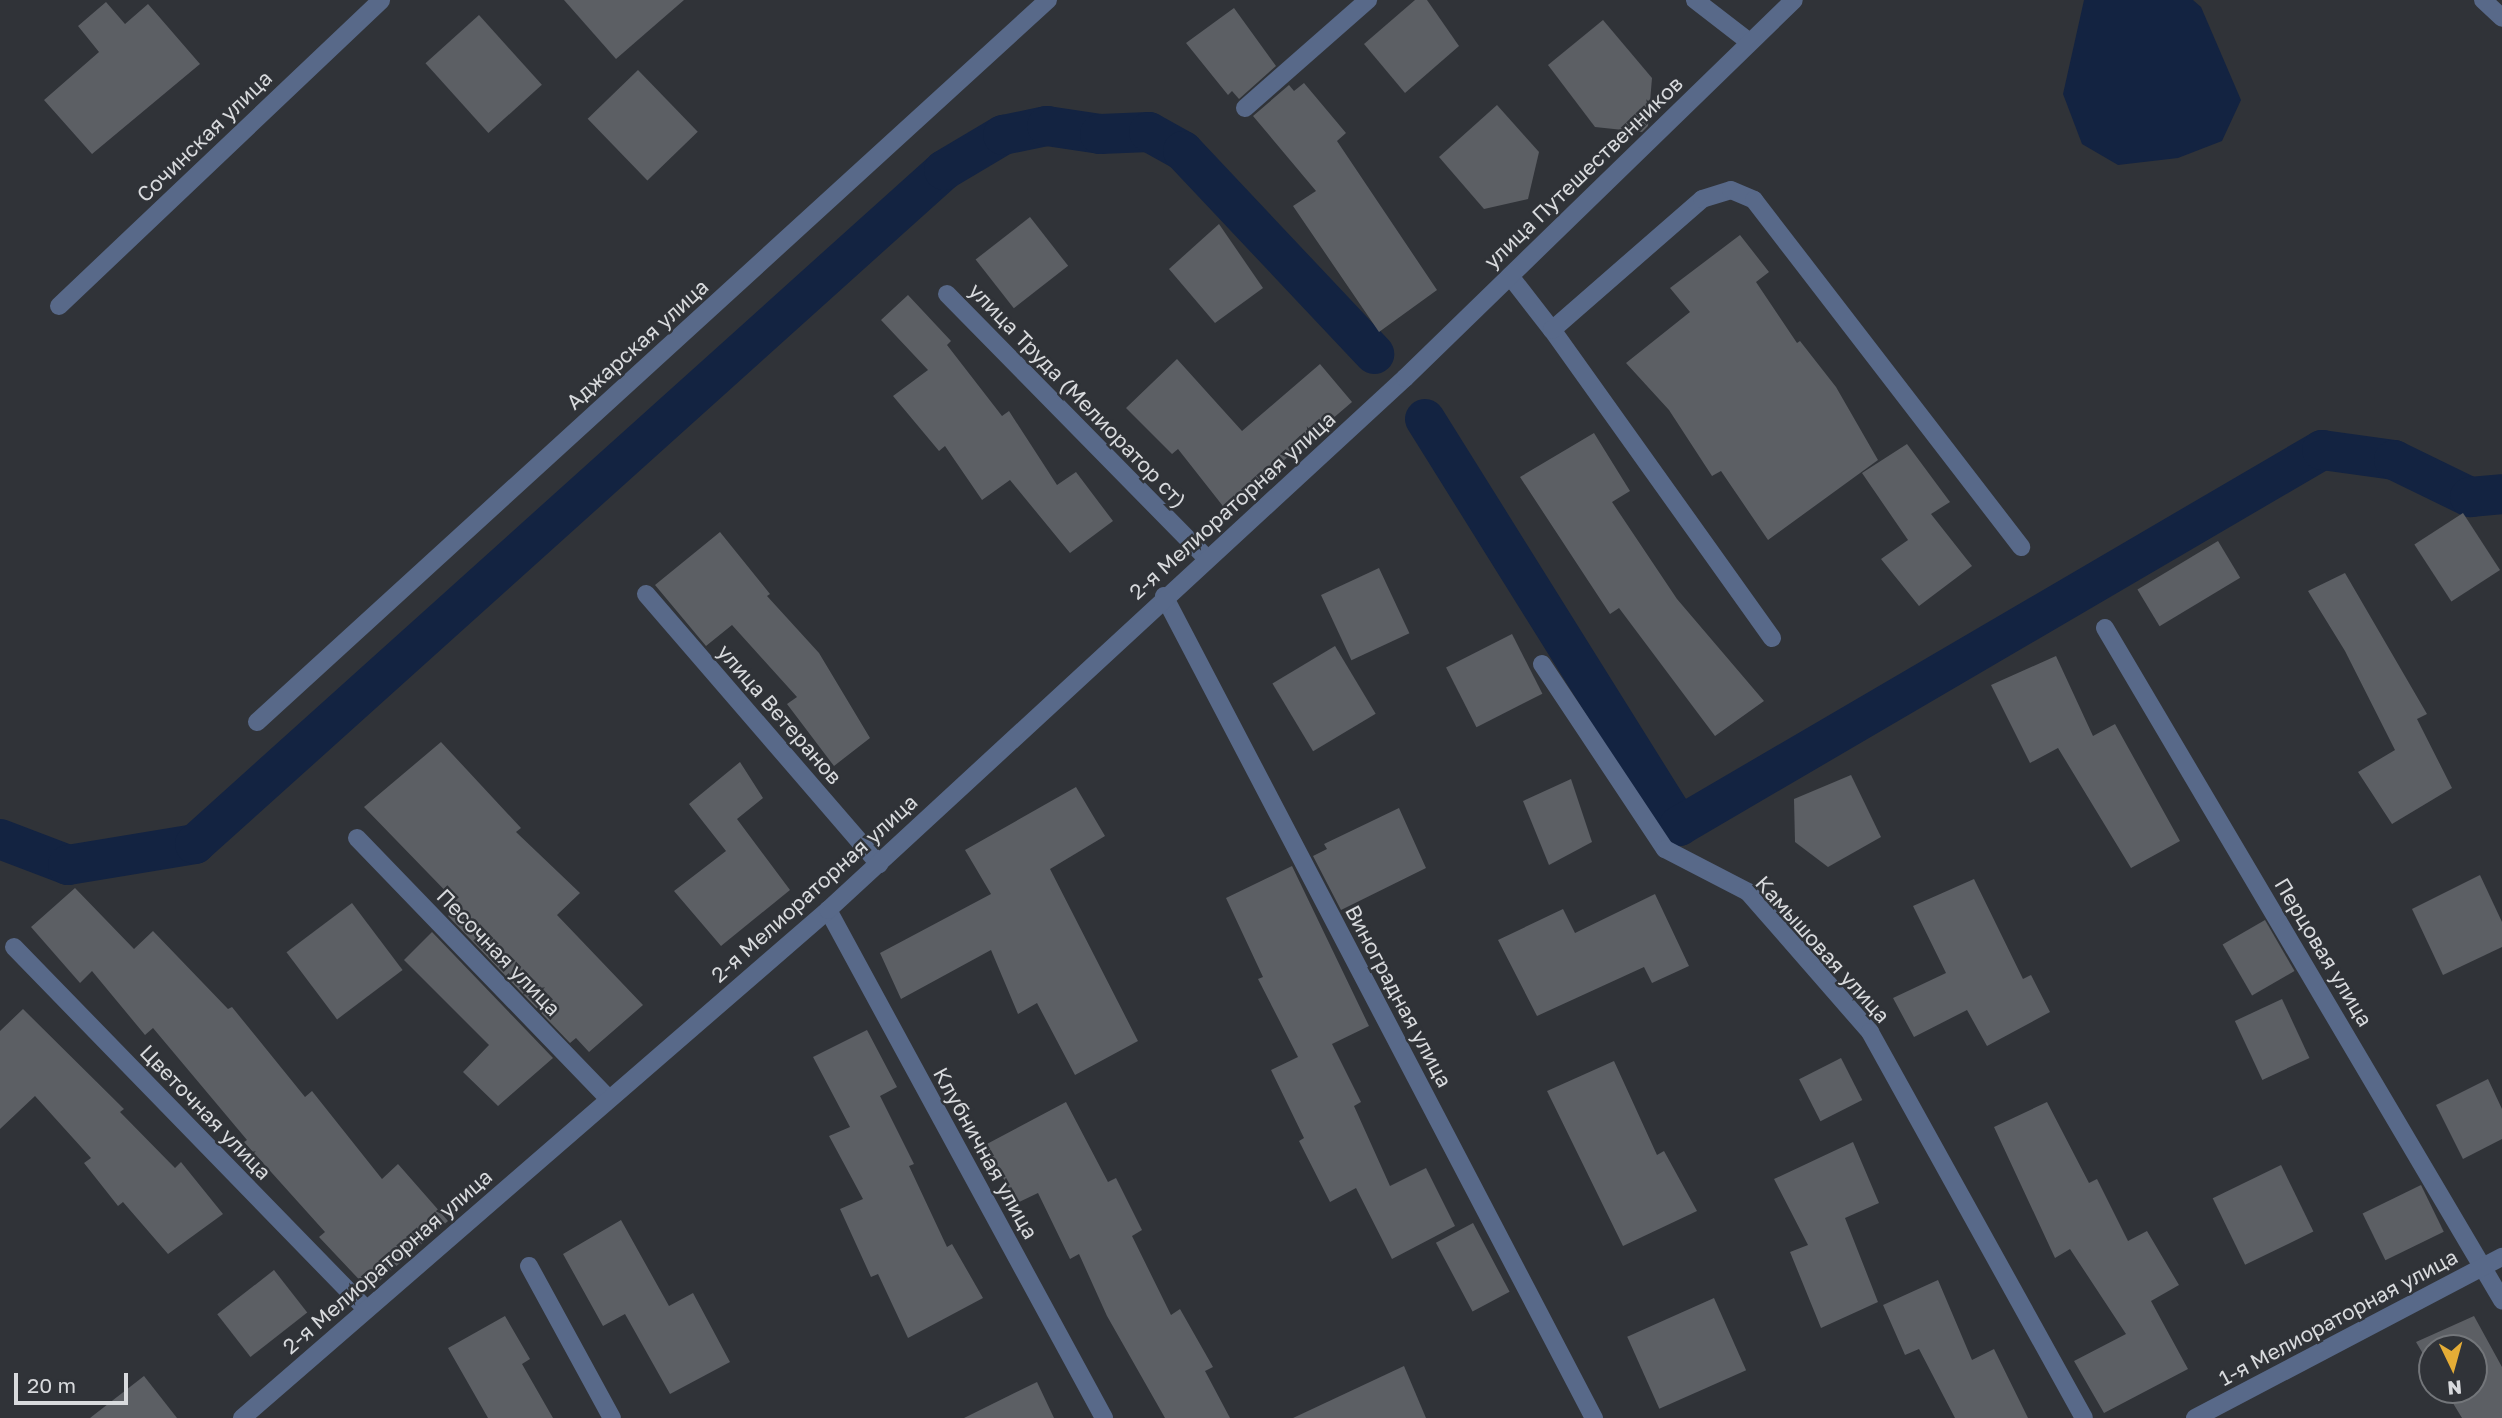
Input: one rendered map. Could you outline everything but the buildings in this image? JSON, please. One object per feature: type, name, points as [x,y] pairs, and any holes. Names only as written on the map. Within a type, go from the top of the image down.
[{"type":"street","name":"Сочинская улица","points":[[59,306],[381,0]]},
{"type":"street","name":"Аджарская улица","points":[[257,722],[1048,0]]},
{"type":"street","points":[[1245,108],[1368,0]]},
{"type":"street","points":[[1695,0],[1748,41]]},
{"type":"street","name":"улица Путешественников","points":[[1405,379],[1748,41],[1794,0]]},
{"type":"street","points":[[2483,0],[2502,18]]},
{"type":"street","points":[[1552,330],[1702,199],[1731,190],[1754,200],[2021,547]]},
{"type":"street","points":[[1510,276],[1552,330],[1772,638]]},
{"type":"street","name":"улица Труда (Мелиоратор ст)","points":[[947,294],[1206,558]]},
{"type":"street","name":"2-я Мелиораторная улица","points":[[242,1418],[608,1098],[828,911],[1164,596],[1405,379]]},
{"type":"street","name":"улица Ветеранов","points":[[646,594],[879,864]]},
{"type":"street","name":"Виноградная улица","points":[[1164,596],[1594,1418]]},
{"type":"street","name":"Перцовая улица","points":[[2105,628],[2502,1300]]},
{"type":"street","name":"Камышовая улица","points":[[1542,664],[1665,849],[1748,892],[1870,1032],[2084,1418]]},
{"type":"street","name":"Песочная улица","points":[[357,838],[608,1098]]},
{"type":"street","name":"Клубничная улица","points":[[828,911],[1104,1418]]},
{"type":"street","name":"Цветочная улица","points":[[14,947],[366,1309]]},
{"type":"street","name":"1-я Мелиораторная улица","points":[[2195,1418],[2502,1256]]},
{"type":"street","points":[[529,1266],[612,1418]]},
{"type":"water","points":[[2084,0],[2193,0],[2201,7],[2241,100],[2222,141],[2178,158],[2118,165],[2082,144],[2063,94]]},
{"type":"waterway","points":[[0,839],[68,865],[195,844],[944,170],[1003,135],[1047,126],[1100,134],[1149,132],[1183,151],[1374,354]]},
{"type":"waterway","points":[[1425,419],[1679,826],[2322,450],[2394,460],[2470,497],[2502,494]]}]
